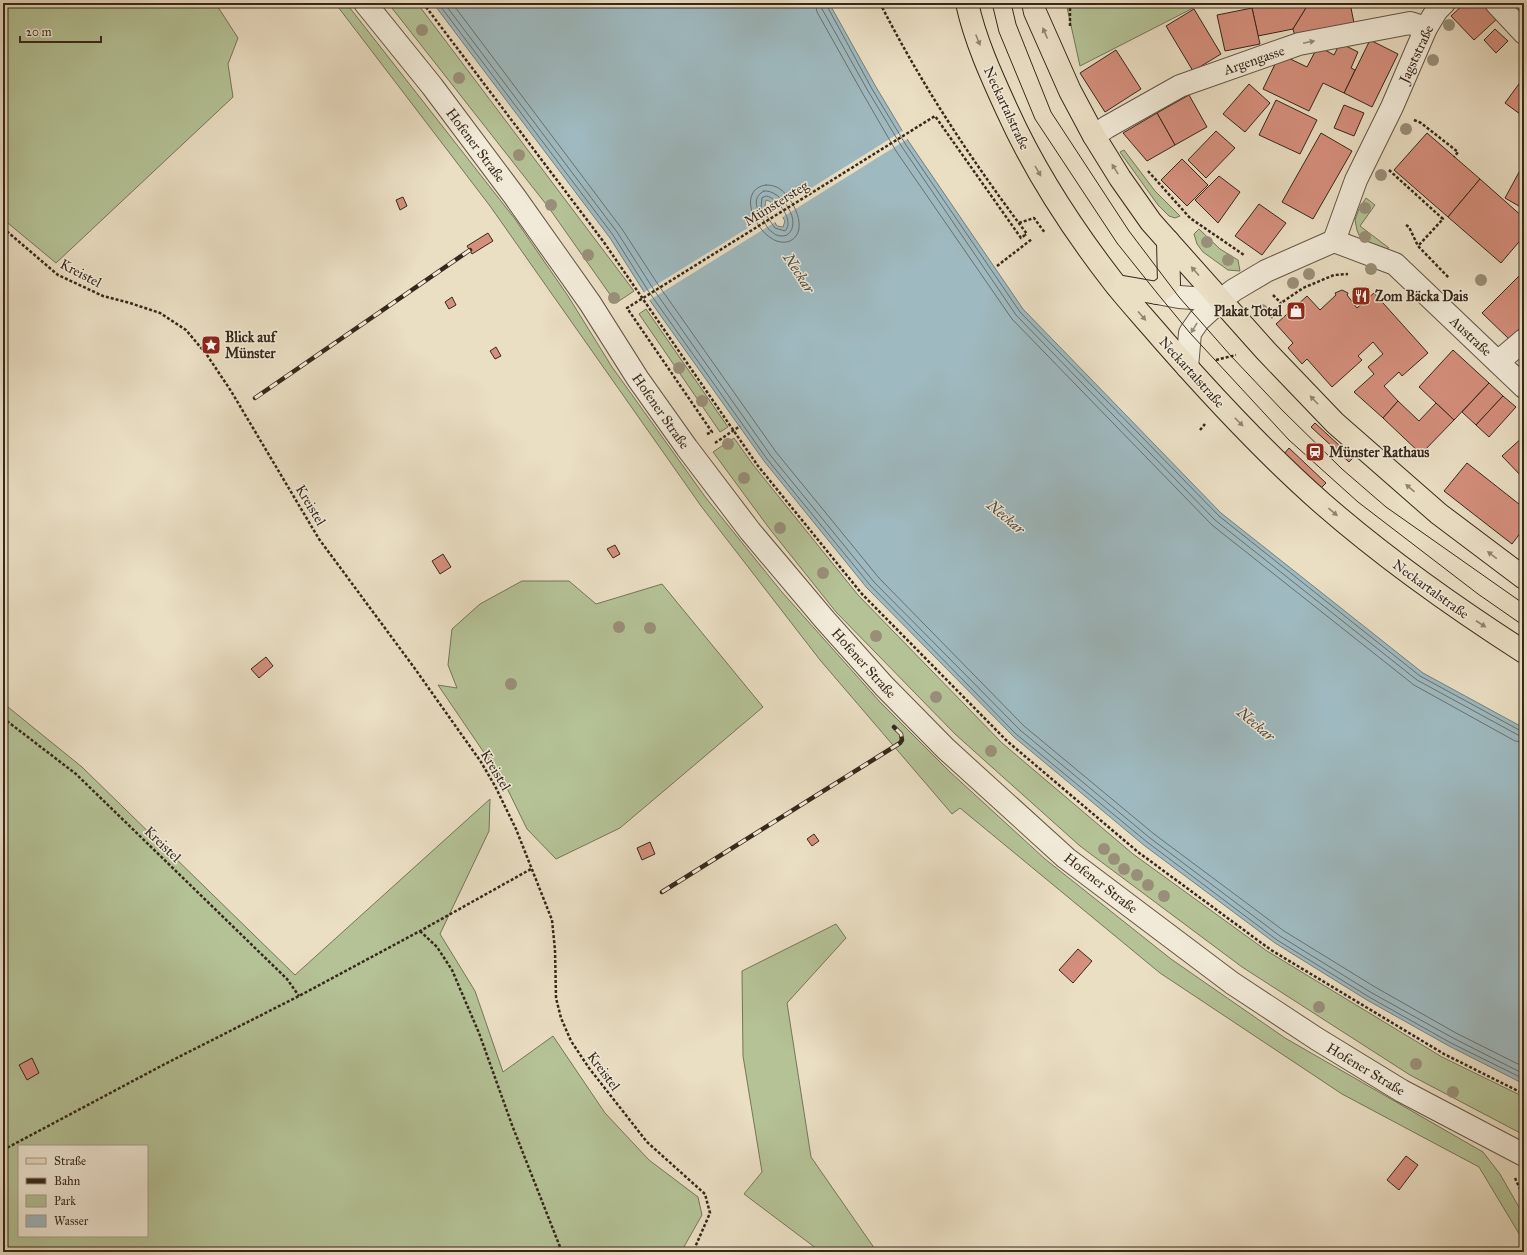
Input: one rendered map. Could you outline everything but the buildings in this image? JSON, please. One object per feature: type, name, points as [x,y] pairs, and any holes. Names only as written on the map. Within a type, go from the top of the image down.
[{"type":"main road","name":"Neckartalstraße","points":[[967,3],[973,28],[996,86],[1022,142],[1061,210],[1117,286],[1222,405],[1323,504],[1381,552],[1456,608],[1524,652]]},
{"type":"main road","points":[[1033,3],[1035,12],[1070,91],[1094,136],[1120,178],[1147,216],[1168,241],[1266,351],[1335,423],[1439,514],[1524,578]]},
{"type":"main road","points":[[1117,286],[1157,293],[1169,284],[1168,241]]},
{"type":"street","name":"Hofener Straße","points":[[365,3],[432,86],[515,197],[590,303],[638,379],[750,531],[825,620],[884,686],[946,749],[1066,858],[1232,983],[1402,1091],[1524,1155]]},
{"type":"street","name":"Jagststraße","points":[[1392,107],[1426,28],[1437,10],[1444,3]]},
{"type":"street","points":[[1496,3],[1524,34]]},
{"type":"street","name":"Argengasse","points":[[1094,136],[1107,127],[1180,86],[1299,44],[1410,23],[1426,28]]},
{"type":"street","points":[[1187,367],[1190,333],[1199,320],[1221,300],[1234,290],[1266,271],[1334,240],[1356,180],[1392,107]]},
{"type":"street","name":"Austraße","points":[[1334,240],[1395,264],[1524,386]]},
{"type":"street","points":[[1157,293],[1179,297],[1221,300]]},
{"type":"street","points":[[1498,362],[1524,340]]},
{"type":"path","points":[[423,3],[603,241],[633,283],[732,431],[758,466],[862,594],[1007,741],[1138,852],[1271,950],[1444,1054],[1524,1094]]},
{"type":"path","name":"Münstersteg","points":[[707,434],[712,432],[627,308],[935,116],[1021,238],[1026,234],[980,170],[900,42],[880,3]]},
{"type":"path","points":[[1392,107],[1400,113],[1422,123],[1458,152],[1454,157]]},
{"type":"path","points":[[1145,167],[1190,218],[1244,253],[1247,259]]},
{"type":"path","points":[[1385,167],[1442,219],[1418,246]]},
{"type":"path","points":[[1406,225],[1409,227],[1418,246],[1451,280]]},
{"type":"path","name":"Kreistel","points":[[3,228],[58,275],[103,296],[160,313],[186,330],[207,355],[319,539],[413,666],[481,762],[495,786],[516,829],[531,869],[544,896],[552,920],[555,950],[556,998],[561,1018],[571,1041],[589,1068],[647,1142],[705,1194],[710,1213],[693,1252]]},
{"type":"path","points":[[997,266],[1032,239]]},
{"type":"path","points":[[1281,303],[1304,288],[1334,275]]},
{"type":"path","points":[[1200,430],[1206,424]]},
{"type":"path","points":[[694,457],[740,426]]},
{"type":"path","name":"Kreistel","points":[[3,718],[76,774],[287,979],[299,996]]},
{"type":"path","points":[[3,1150],[163,1065],[299,996],[531,869]]},
{"type":"path","points":[[420,931],[437,947],[452,970],[479,1033],[512,1125],[562,1252]]},
{"type":"green space","points":[[3,3],[217,3],[216,4],[238,38],[228,64],[233,97],[56,263],[3,219]]},
{"type":"green space","points":[[335,3],[346,3],[515,219],[568,296],[612,367],[706,498],[781,591],[880,702],[950,772],[1045,859],[1171,959],[1285,1038],[1483,1152],[1500,1174],[1524,1216],[1524,1242],[1479,1167],[1342,1094],[1160,973],[960,808],[952,814],[820,660],[701,506],[490,206]]},
{"type":"green space","points":[[388,3],[417,3],[634,291],[616,303],[549,208]]},
{"type":"green space","points":[[1066,3],[1203,3],[1080,66]]},
{"type":"green space","points":[[1124,150],[1155,191],[1180,216],[1175,218],[1169,216],[1158,205],[1120,152]]},
{"type":"green space","points":[[1366,198],[1375,205],[1360,226],[1389,248],[1381,252],[1361,240],[1357,230],[1355,220],[1359,209]]},
{"type":"green space","points":[[1199,229],[1220,249],[1238,260],[1240,271],[1228,270],[1203,252],[1197,244],[1194,234]]},
{"type":"green space","points":[[646,309],[728,427],[720,432],[639,314]]},
{"type":"green space","points":[[734,438],[754,466],[858,595],[1002,743],[1133,854],[1267,951],[1442,1057],[1524,1097],[1524,1135],[1410,1075],[1242,967],[1080,846],[955,734],[836,612],[769,528],[713,452]]},
{"type":"green space","points":[[522,581],[569,581],[596,604],[662,584],[763,707],[620,828],[556,859],[527,829],[504,782],[438,685],[457,688],[448,665],[452,629],[480,604]]},
{"type":"green space","points":[[3,703],[82,767],[295,975],[490,799],[489,831],[440,934],[475,991],[503,1072],[553,1036],[605,1113],[649,1160],[698,1197],[702,1215],[681,1252],[3,1252]]},
{"type":"green space","points":[[836,924],[846,938],[787,1003],[811,1157],[877,1252],[821,1252],[744,1194],[762,1172],[743,1056],[742,971]]},
{"type":"water","name":"Neckar","points":[[433,3],[829,3],[909,142],[1023,309],[1221,513],[1423,673],[1524,728],[1524,1084],[1449,1046],[1367,1000],[1275,943],[1145,846],[1014,737],[867,588],[764,461],[646,295],[610,238]],"holes":[[[766,200],[777,208],[785,221],[783,227],[777,226],[765,206]]]},
{"type":"pier","points":[[904,130],[909,138],[781,218],[776,210]]},
{"type":"pier","points":[[772,213],[777,221],[648,301],[644,296],[643,293]]},
{"type":"tram line","points":[[992,3],[999,32],[1035,119],[1117,243],[1190,333],[1289,440],[1358,502],[1478,594],[1524,626]]},
{"type":"tram line","points":[[1011,3],[1016,24],[1051,112],[1129,231],[1179,297],[1231,356],[1282,410],[1342,469],[1386,507],[1524,604]]},
{"type":"railway","points":[[255,398],[470,250]]},
{"type":"railway","points":[[662,892],[900,743],[902,740],[901,734],[894,727]]},
{"type":"place","name":"Zom Bäcka Dais","points":[[1361,296]]},
{"type":"place","name":"Plakat Total","points":[[1296,311]]},
{"type":"place","name":"Blick auf Münster","points":[[211,345]]},
{"type":"place","name":"Münster Rathaus","points":[[1315,452]]}]
